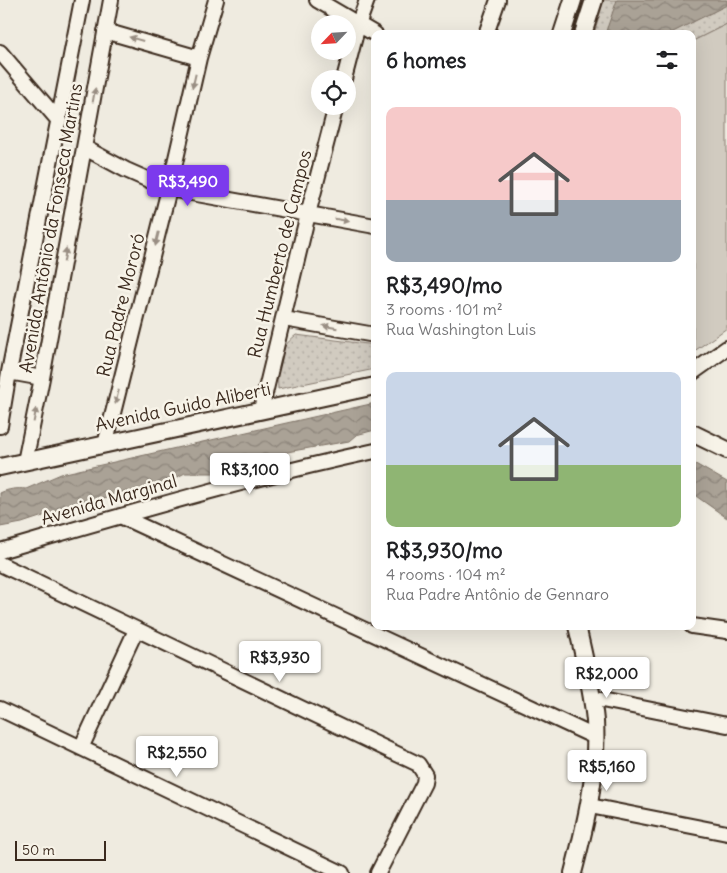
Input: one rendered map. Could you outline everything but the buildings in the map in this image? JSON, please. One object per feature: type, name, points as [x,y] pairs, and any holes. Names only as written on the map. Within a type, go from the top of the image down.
[{"type":"main road","points":[[563,30],[573,0]]},
{"type":"main road","points":[[584,30],[594,0]]},
{"type":"main road","name":"Avenida Guido Aliberti","points":[[0,467],[371,387]]},
{"type":"main road","points":[[696,435],[727,450]]},
{"type":"main road","points":[[574,873],[590,806],[594,775],[595,737],[592,698],[578,630]]},
{"type":"street","name":"Avenida Antônio da Fonseca Martins","points":[[0,426],[82,0]]},
{"type":"street","name":"Avenida Antônio da Fonseca Martins","points":[[25,462],[85,148],[111,0]]},
{"type":"street","name":"Rua Padre Mororó","points":[[105,445],[216,0]]},
{"type":"street","points":[[317,0],[371,32]]},
{"type":"street","points":[[346,70],[358,25],[367,0]]},
{"type":"street","points":[[487,30],[498,0]]},
{"type":"street","points":[[105,31],[200,58]]},
{"type":"street","points":[[0,52],[58,121]]},
{"type":"street","name":"Rua Humberto de Campos","points":[[261,410],[334,115]]},
{"type":"street","points":[[85,148],[126,170],[169,189],[371,225]]},
{"type":"street","points":[[284,319],[371,335]]},
{"type":"street","points":[[696,370],[727,348]]},
{"type":"street","points":[[9,372],[42,378]]},
{"type":"street","name":"Avenida Marginal","points":[[0,551],[308,465],[371,452]]},
{"type":"street","points":[[120,516],[595,737]]},
{"type":"street","points":[[0,564],[418,764],[425,774],[424,783],[378,873]]},
{"type":"street","points":[[696,627],[727,631]]},
{"type":"street","points":[[81,748],[136,630]]},
{"type":"street","points":[[592,698],[727,725]]},
{"type":"street","points":[[0,709],[342,873]]},
{"type":"street","points":[[590,806],[727,833]]},
{"type":"shaded area","points":[[604,0],[727,0],[727,24],[696,40],[696,30],[595,30]]},
{"type":"shaded area","points":[[727,24],[727,328],[696,350],[696,40]]},
{"type":"shaded area","points":[[296,335],[371,344],[371,370],[278,389],[279,359],[289,341]]},
{"type":"water","points":[[617,0],[727,0],[727,5],[677,30],[606,30]]},
{"type":"water","points":[[371,404],[371,431],[356,435],[349,441],[287,452],[273,459],[256,458],[217,473],[185,473],[164,484],[116,497],[88,501],[22,523],[0,527],[0,493],[16,489],[26,489],[61,474]]},
{"type":"water","points":[[696,464],[727,482],[727,518],[696,496]]}]
